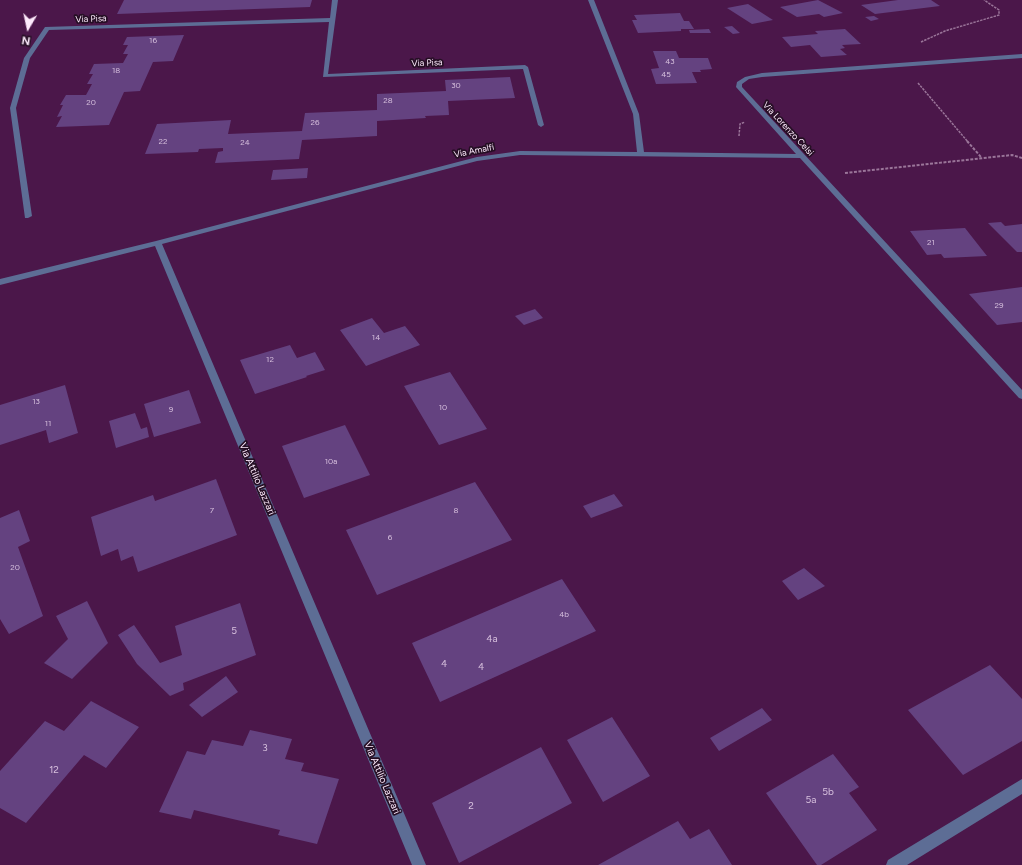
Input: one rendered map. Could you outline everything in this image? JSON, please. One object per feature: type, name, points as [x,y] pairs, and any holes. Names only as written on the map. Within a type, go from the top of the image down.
[{"type":"street","name":"Via Pisa","points":[[335,0],[325,76],[525,68],[541,125]]},
{"type":"street","points":[[592,0],[634,107],[639,132],[641,154]]},
{"type":"street","name":"Via Pisa","points":[[28,216],[13,108],[27,58],[47,28],[333,20]]},
{"type":"street","name":"Via Lorenzo Celsi","points":[[1022,56],[762,75],[747,78],[739,83],[739,87],[743,94],[1022,396]]},
{"type":"street","name":"Via Amalfi","points":[[158,243],[477,159],[520,153],[801,156]]},
{"type":"street","points":[[0,282],[158,243]]},
{"type":"street","name":"Via Attilio Lazzari","points":[[158,243],[419,865]]},
{"type":"street","points":[[894,865],[1022,786]]},
{"type":"path","points":[[919,43],[945,31],[999,16],[999,10],[984,0]]},
{"type":"path","points":[[895,65],[916,81],[927,92],[981,157]]},
{"type":"path","points":[[819,176],[981,157],[1012,155],[1022,158]]},
{"type":"building","points":[[124,0],[312,0],[310,7],[117,14]]},
{"type":"building","points":[[818,0],[843,13],[824,17],[819,14],[797,17],[780,7]]},
{"type":"building","points":[[898,0],[931,0],[940,6],[875,14],[861,5]]},
{"type":"building","points":[[748,4],[773,20],[752,24],[727,8]]},
{"type":"building","points":[[680,13],[684,21],[689,21],[694,29],[638,33],[632,20],[637,20],[634,15]]},
{"type":"building","points":[[874,16],[879,19],[871,21],[865,17]]},
{"type":"building","points":[[732,26],[740,33],[733,34],[724,27]]},
{"type":"building","points":[[709,29],[711,33],[690,33],[689,30]]},
{"type":"building","points":[[845,29],[861,44],[842,45],[845,48],[840,49],[847,55],[821,57],[810,45],[791,47],[782,37],[818,34],[815,31]]},
{"type":"building","points":[[184,35],[173,61],[153,62],[140,91],[124,92],[109,125],[56,127],[62,116],[57,117],[63,105],[60,105],[66,95],[86,95],[92,84],[87,84],[93,74],[89,74],[94,64],[123,63],[128,54],[123,54],[128,45],[123,45],[127,37]]},
{"type":"building","points":[[653,51],[676,51],[679,58],[708,58],[712,69],[700,70],[701,72],[692,72],[697,83],[656,84],[651,69],[659,68]]},
{"type":"building","points":[[510,77],[515,98],[448,101],[449,115],[377,121],[377,136],[302,140],[299,159],[215,163],[218,152],[223,151],[223,148],[199,149],[198,152],[145,154],[157,124],[231,120],[228,134],[302,131],[305,113],[377,110],[377,94],[446,91],[445,80]]},
{"type":"building","points":[[308,168],[307,178],[271,180],[273,170]]},
{"type":"building","points":[[1001,222],[1005,226],[1022,224],[1022,252],[1017,252],[988,223]]},
{"type":"building","points":[[965,228],[987,256],[944,258],[941,254],[927,255],[910,231]]},
{"type":"building","points":[[1022,287],[1022,322],[997,325],[969,294]]},
{"type":"building","points":[[535,309],[543,318],[524,325],[515,316]]},
{"type":"building","points":[[372,318],[384,333],[405,326],[420,345],[366,366],[340,330]]},
{"type":"building","points":[[290,345],[297,358],[315,352],[325,370],[255,394],[240,360]]},
{"type":"building","points":[[450,372],[487,429],[439,445],[404,386]]},
{"type":"building","points":[[65,385],[78,433],[49,443],[46,430],[0,445],[0,405]]},
{"type":"building","points":[[189,390],[201,423],[154,437],[144,404]]},
{"type":"building","points":[[135,413],[141,429],[147,427],[149,437],[116,448],[109,421]]},
{"type":"building","points":[[345,425],[370,475],[304,498],[282,446]]},
{"type":"building","points":[[216,479],[237,535],[138,572],[133,556],[121,561],[118,549],[101,556],[91,517],[153,495],[155,501]]},
{"type":"building","points":[[475,482],[512,540],[377,595],[346,530]]},
{"type":"building","points":[[614,494],[623,506],[591,518],[583,506]]},
{"type":"building","points":[[19,510],[30,541],[18,547],[43,616],[9,634],[0,619],[0,518]]},
{"type":"building","points":[[804,568],[825,586],[798,600],[782,581]]},
{"type":"building","points":[[562,579],[596,631],[440,702],[412,643]]},
{"type":"building","points":[[87,601],[108,643],[72,679],[44,663],[68,639],[56,616]]},
{"type":"building","points":[[240,603],[256,655],[183,683],[184,690],[170,696],[137,664],[118,635],[134,625],[160,663],[182,655],[175,626]]},
{"type":"building","points":[[990,665],[1022,699],[1022,741],[963,775],[908,710]]},
{"type":"building","points":[[226,676],[238,692],[202,717],[189,705]]},
{"type":"building","points":[[91,701],[139,727],[106,768],[84,755],[26,823],[0,808],[0,771],[45,721],[64,731]]},
{"type":"building","points":[[762,708],[772,720],[719,751],[710,738]]},
{"type":"building","points":[[612,717],[650,776],[603,802],[567,740]]},
{"type":"building","points":[[250,730],[292,739],[285,759],[304,763],[301,771],[339,779],[317,844],[278,835],[280,830],[194,810],[191,819],[159,812],[187,751],[205,755],[212,740],[243,746]]},
{"type":"building","points":[[541,747],[572,803],[459,863],[432,803]]},
{"type":"building","points":[[833,754],[859,787],[849,793],[877,830],[821,865],[817,865],[766,793]]},
{"type":"building","points":[[678,821],[690,839],[709,829],[732,865],[598,865]]}]
